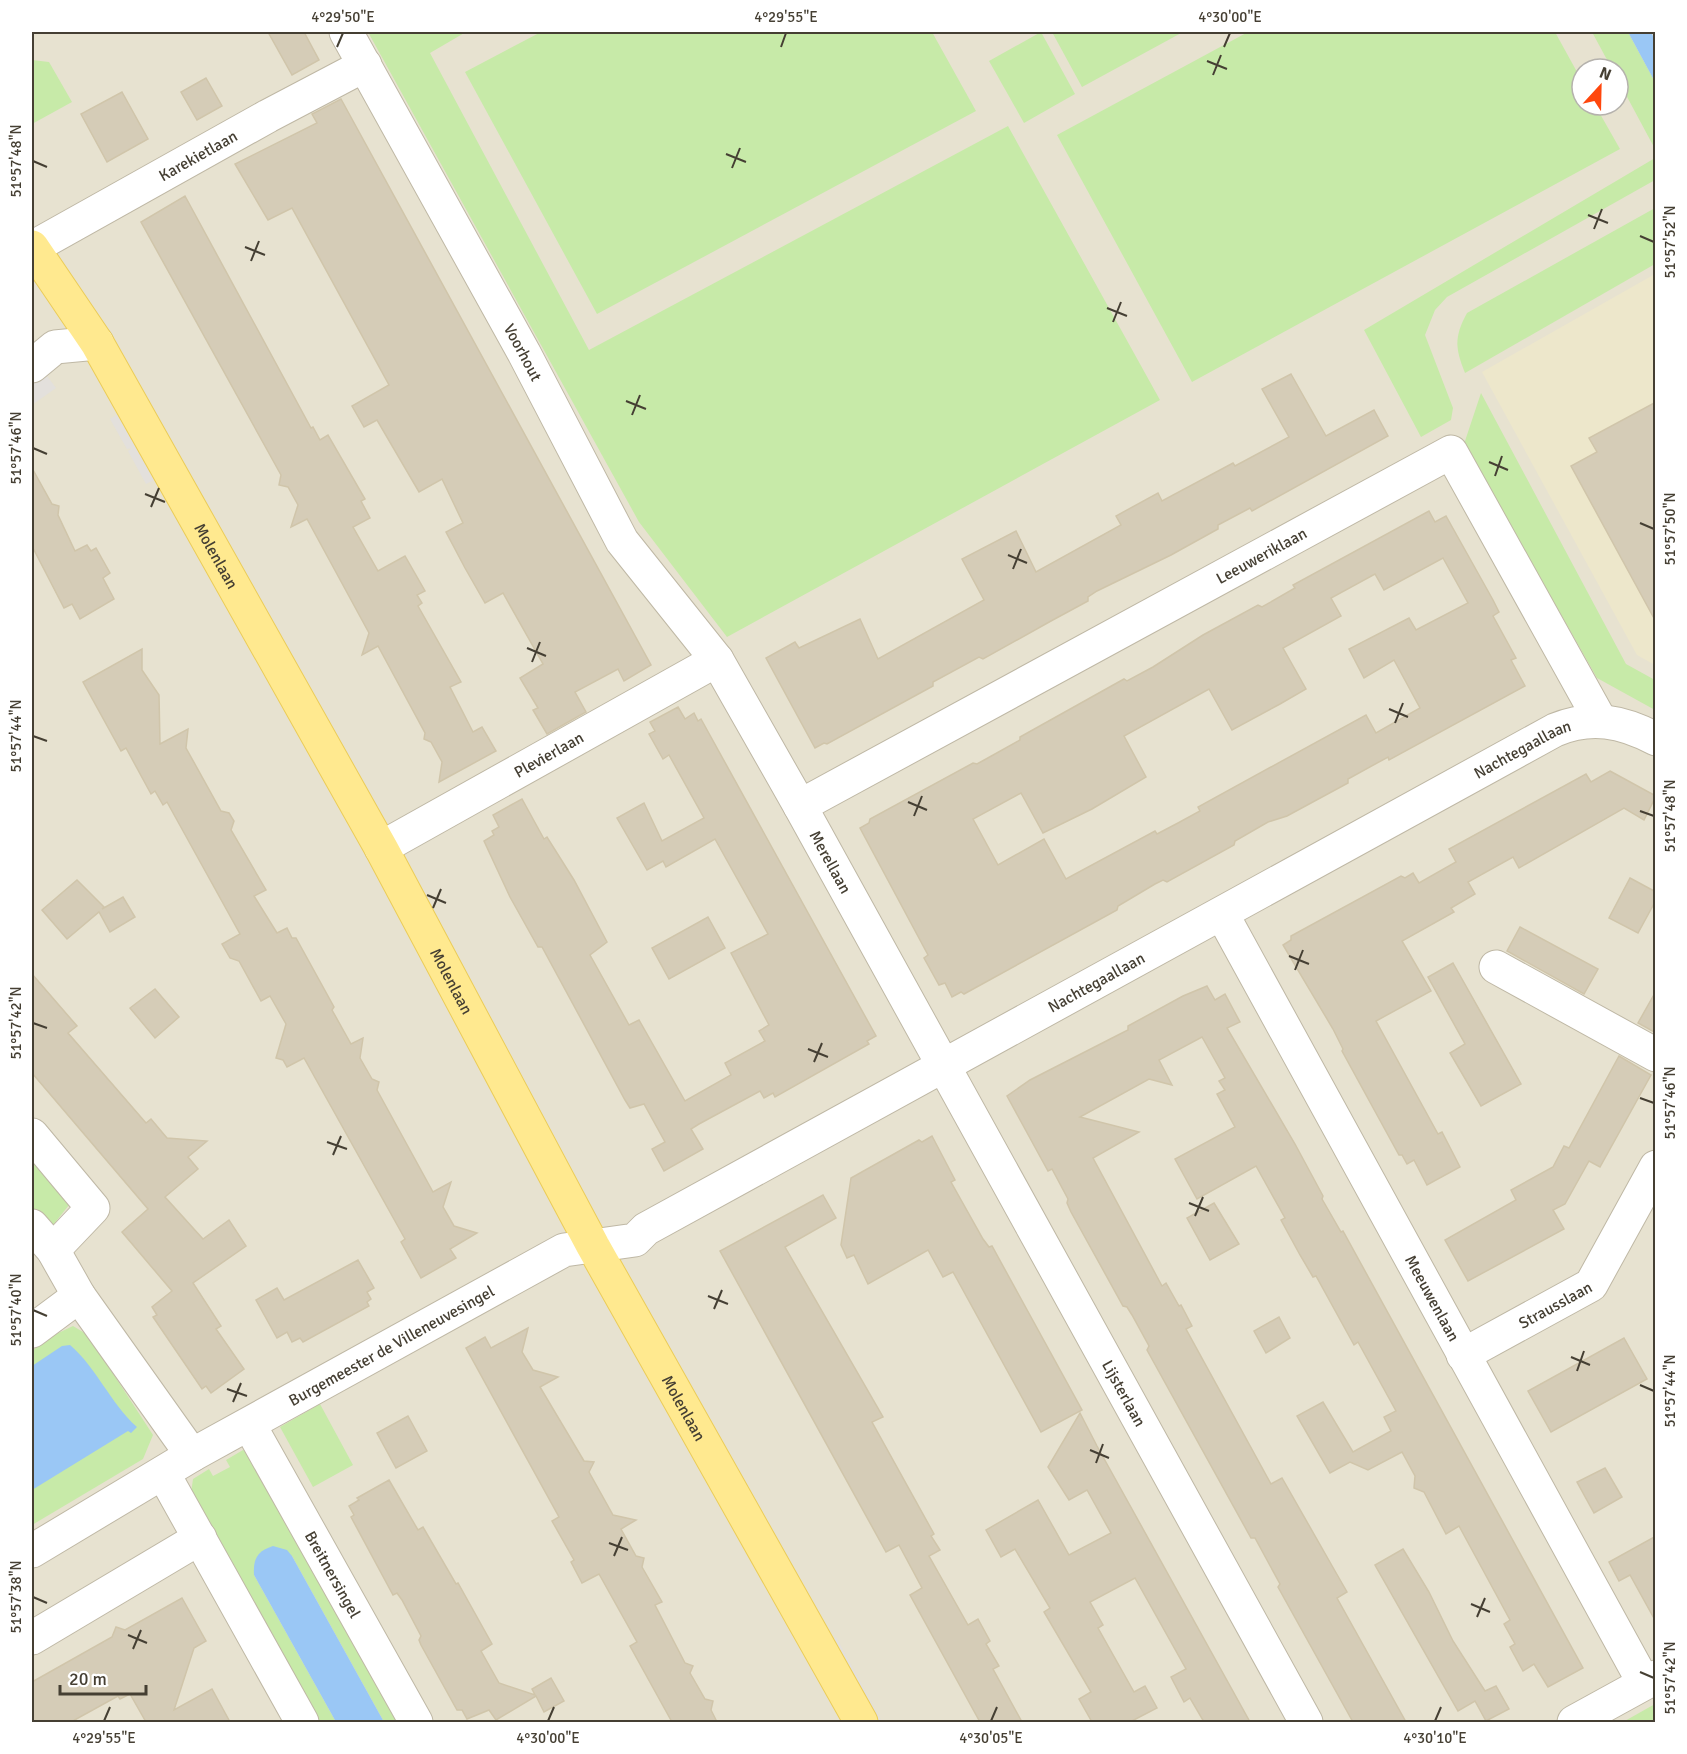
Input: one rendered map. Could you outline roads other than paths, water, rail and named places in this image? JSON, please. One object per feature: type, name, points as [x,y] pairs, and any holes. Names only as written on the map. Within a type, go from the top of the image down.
[{"type":"main road","name":"Molenlaan","points":[[32,247],[98,343],[381,848],[593,1246],[861,1722]]},
{"type":"street","name":"Voorhout","points":[[346,32],[519,343],[622,541],[717,660]]},
{"type":"street","name":"Karekietlaan","points":[[32,247],[365,65]]},
{"type":"street","points":[[32,366],[55,348],[98,343]]},
{"type":"street","name":"Leeuweriklaan","points":[[800,806],[1451,452],[1600,720]]},
{"type":"street","name":"Merellaan","points":[[717,660],[942,1065]]},
{"type":"street","name":"Plevierlaan","points":[[381,848],[717,660]]},
{"type":"street","points":[[1600,720],[1620,723],[1656,739]]},
{"type":"street","name":"Nachtegaallaan","points":[[593,1246],[635,1240],[646,1229],[942,1065],[1556,730],[1582,722],[1600,720]]},
{"type":"street","name":"Meeuwenlaan","points":[[1222,914],[1463,1355],[1650,1680]]},
{"type":"street","points":[[1496,967],[1656,1055]]},
{"type":"street","name":"Lijsterlaan","points":[[942,1065],[1306,1722]]},
{"type":"street","points":[[32,1135],[93,1208],[53,1250]]},
{"type":"street","name":"Strausslaan","points":[[1463,1355],[1591,1284],[1656,1167]]},
{"type":"street","points":[[32,1226],[53,1250],[79,1296],[192,1455]]},
{"type":"street","name":"Burgemeester de Villeneuvesingel","points":[[32,1551],[192,1455],[250,1426],[564,1250],[593,1246]]},
{"type":"street","points":[[32,1331],[79,1296]]},
{"type":"street","name":"Breitnersingel","points":[[250,1426],[416,1722]]},
{"type":"street","points":[[163,1473],[302,1722]]},
{"type":"street","points":[[32,1638],[200,1538]]},
{"type":"street","points":[[1574,1722],[1650,1680]]},
{"type":"water","points":[[1628,32],[1651,32],[1655,40],[1655,82]]},
{"type":"water","points":[[70,1345],[88,1364],[127,1418],[137,1427],[131,1433],[128,1431],[32,1490],[32,1366],[62,1346]]},
{"type":"water","points":[[273,1546],[287,1550],[292,1556],[384,1722],[336,1722],[254,1575],[257,1556],[263,1550]]}]
